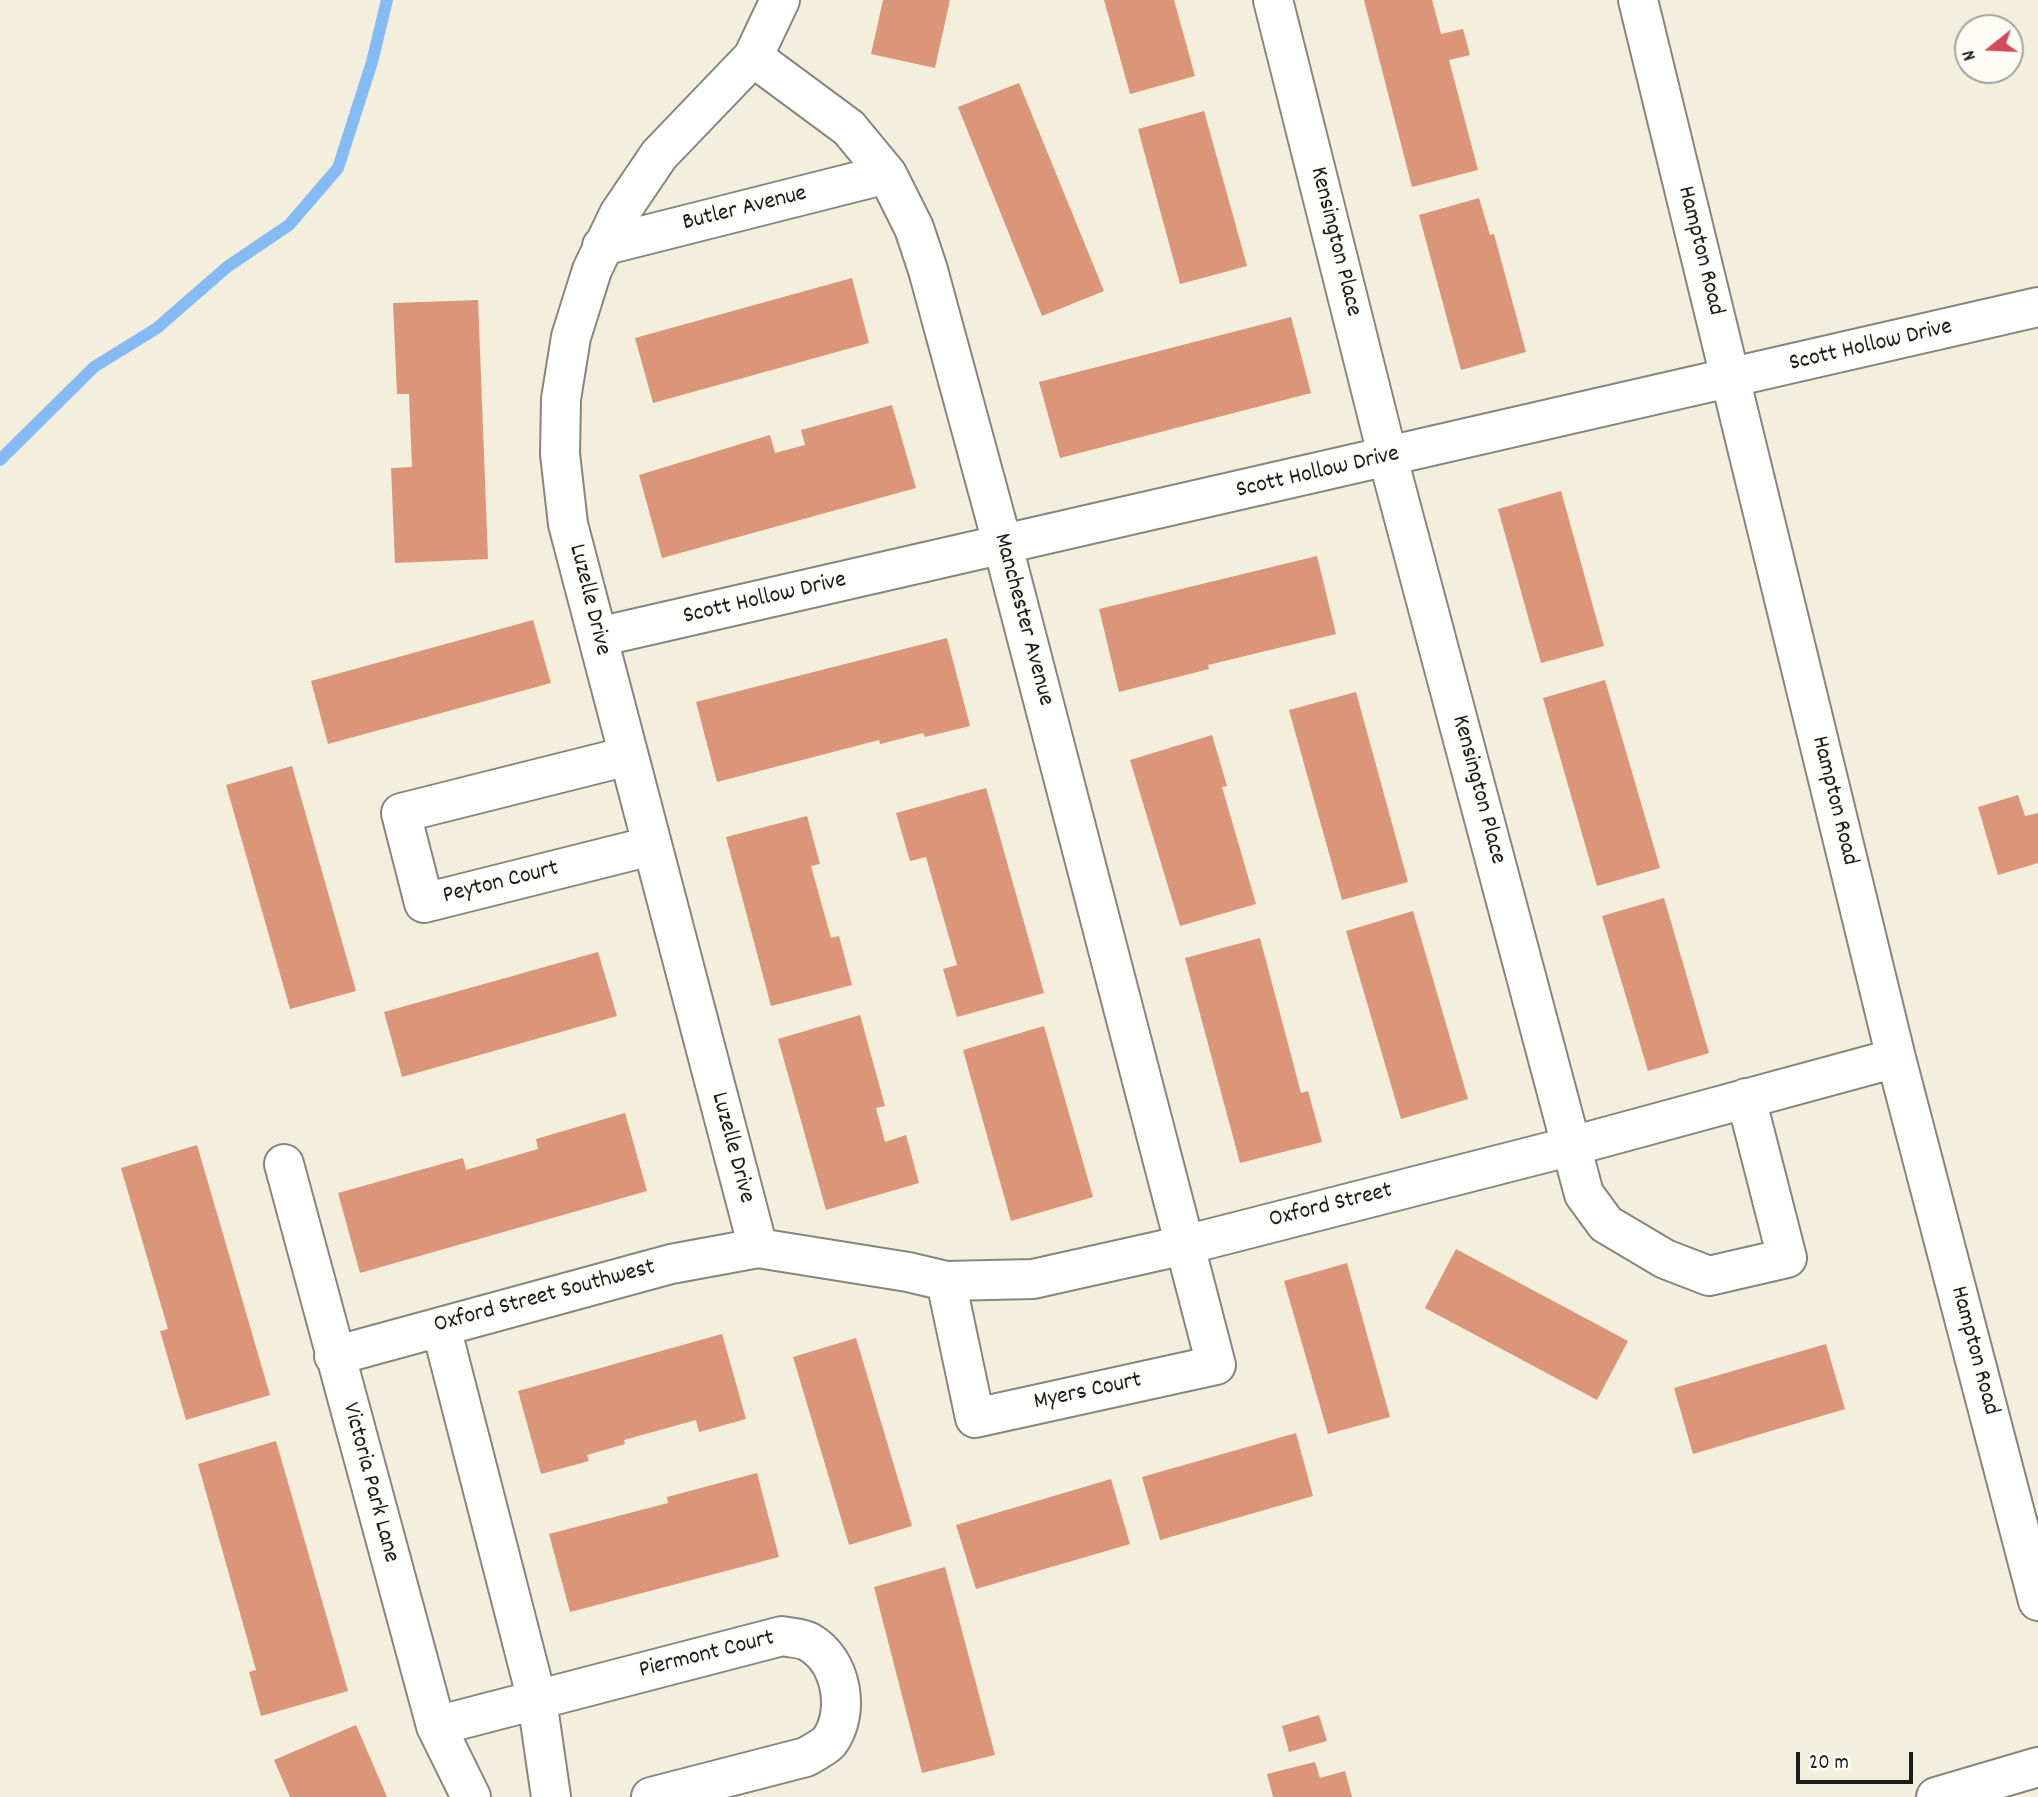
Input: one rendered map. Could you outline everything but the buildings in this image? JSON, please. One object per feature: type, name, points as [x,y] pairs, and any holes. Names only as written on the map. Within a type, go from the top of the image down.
[{"type":"street","name":"Luzelle Drive","points":[[758,1248],[568,524],[560,454],[562,399],[571,337],[592,270],[603,246],[619,214],[659,155],[753,57],[780,0]]},
{"type":"street","name":"Kensington Place","points":[[1273,0],[1388,458],[1584,1194],[1606,1224],[1665,1259],[1709,1276],[1787,1258],[1746,1098]]},
{"type":"street","name":"Hampton Road","points":[[1638,0],[1896,1058],[2038,1601]]},
{"type":"street","name":"Manchester Avenue","points":[[753,57],[849,128],[887,174],[914,228],[928,270],[1003,546],[1185,1245]]},
{"type":"street","name":"Butler Avenue","points":[[603,246],[887,174]]},
{"type":"street","name":"Scott Hollow Drive","points":[[598,637],[1730,380],[2038,307]]},
{"type":"street","name":"Peyton Court","points":[[628,756],[401,813],[404,826],[424,903],[651,846]]},
{"type":"street","name":"Oxford Street","points":[[758,1248],[908,1272],[946,1281],[1033,1279],[1185,1245],[1572,1146],[1896,1058]]},
{"type":"street","name":"Victoria Park Lane","points":[[284,1164],[436,1726],[471,1797]]},
{"type":"street","name":"Myers Court","points":[[946,1281],[975,1418],[1216,1365],[1185,1245]]},
{"type":"street","name":"Oxford Street Southwest","points":[[334,1356],[671,1264],[758,1248]]},
{"type":"street","points":[[441,1327],[537,1700],[551,1797]]},
{"type":"street","name":"Piermont Court","points":[[436,1726],[782,1636],[807,1641],[825,1655],[835,1672],[842,1705],[839,1725],[827,1744],[806,1757],[651,1797]]},
{"type":"street","points":[[1936,1797],[2038,1767]]},
{"type":"waterway","points":[[0,460],[94,367],[157,328],[227,267],[289,225],[338,168],[372,62],[387,0]]}]
